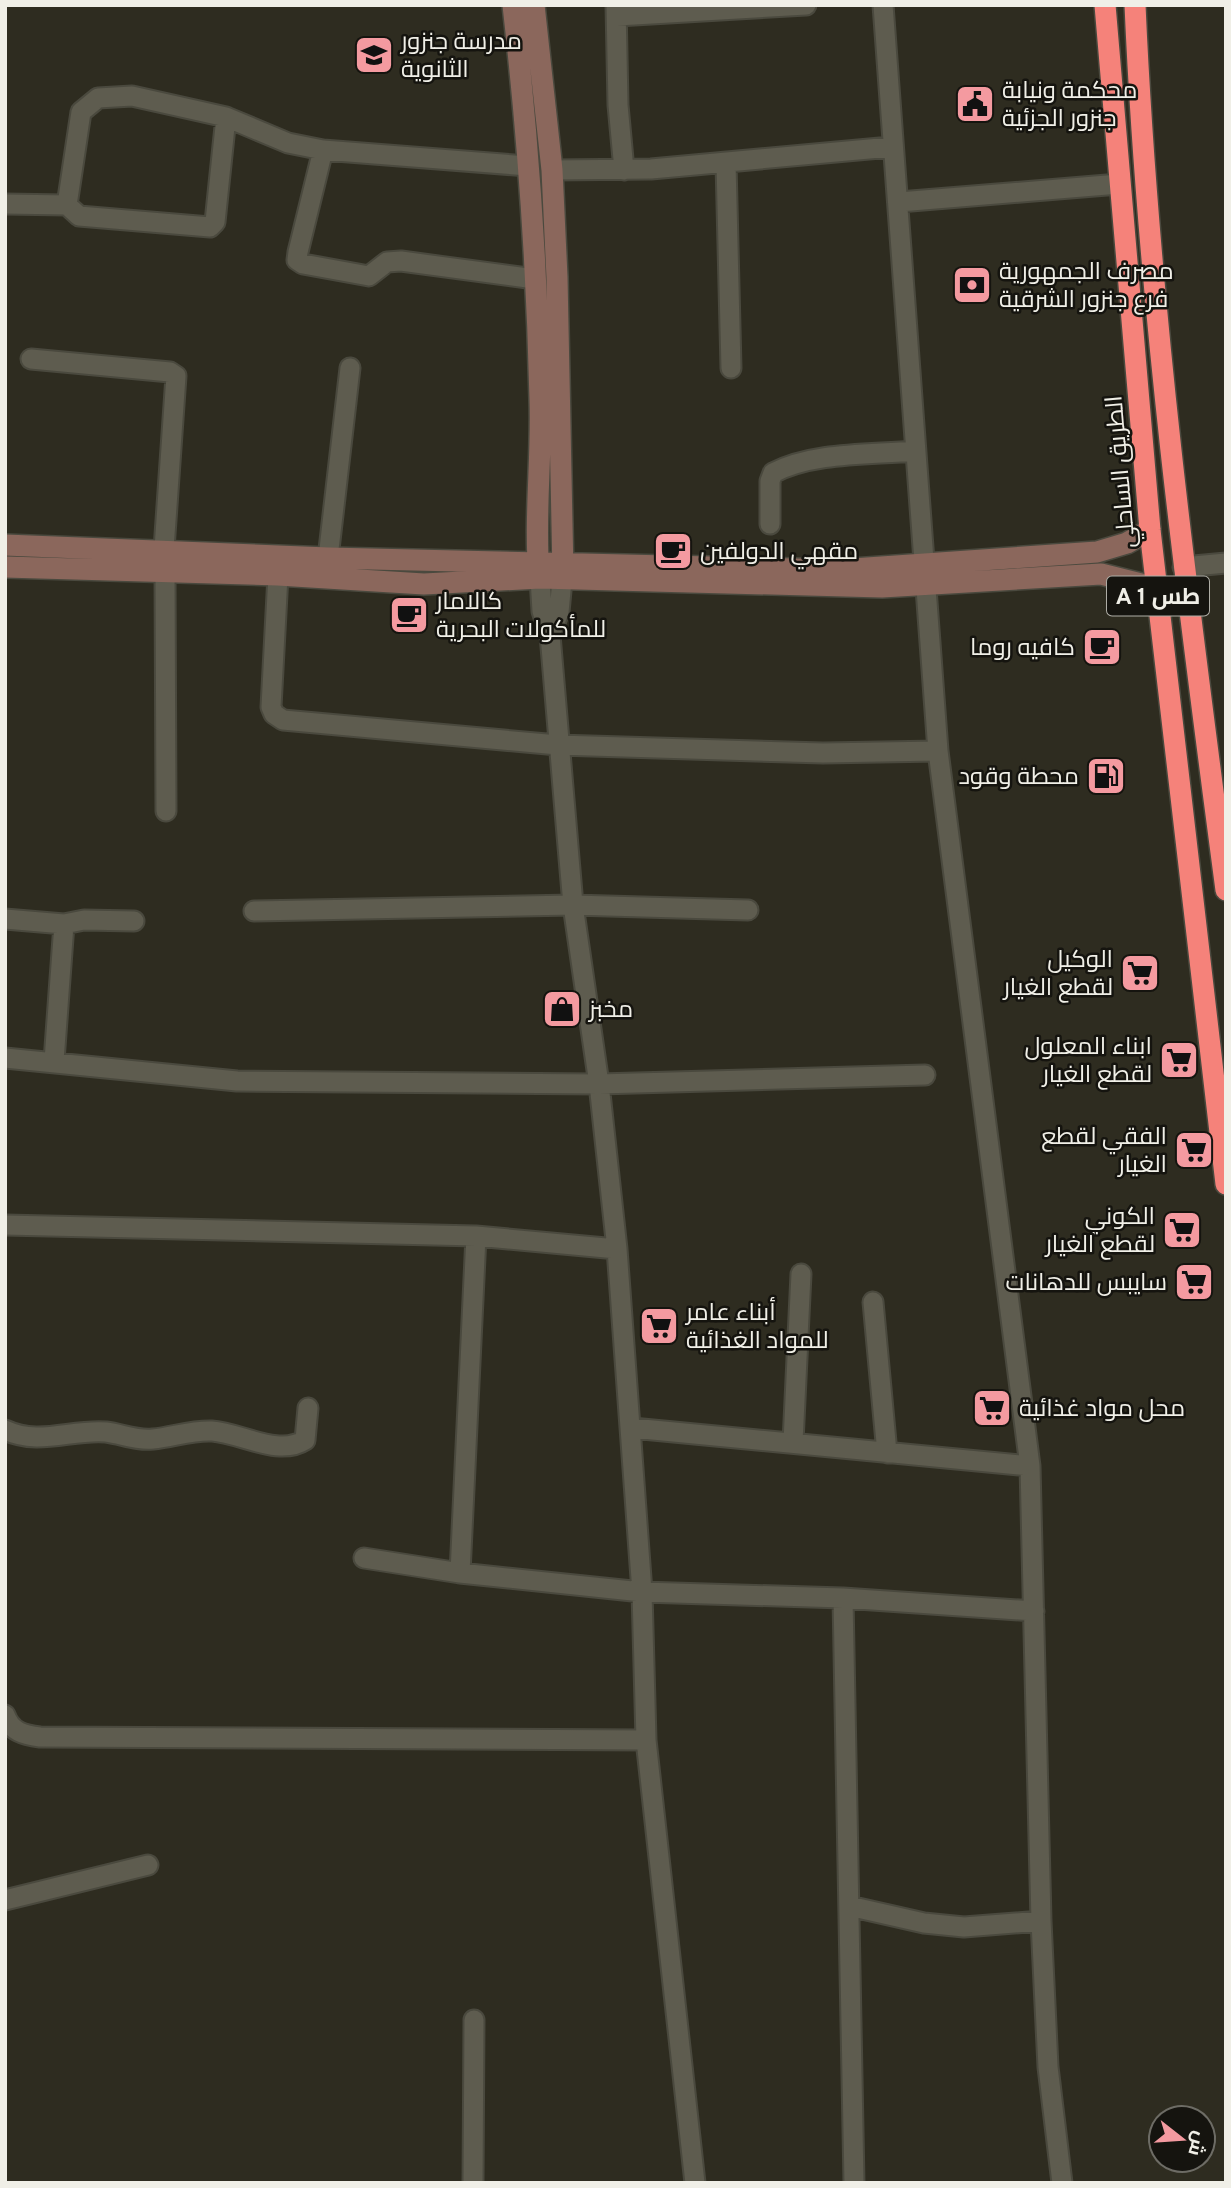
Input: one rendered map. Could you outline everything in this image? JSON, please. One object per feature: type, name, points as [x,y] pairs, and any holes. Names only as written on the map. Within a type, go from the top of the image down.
[{"type":"highway","name":"الطريق الساحلي","points":[[1105,5],[1150,530],[1226,1184]]},
{"type":"highway","name":"A 1 طس","points":[[1135,5],[1139,94],[1184,567],[1226,890]]},
{"type":"street","points":[[513,5],[535,279],[540,399],[539,570],[542,611],[550,635],[573,905],[599,1084],[617,1249],[642,1591],[646,1740],[695,2183]]},
{"type":"street","points":[[534,5],[552,170],[563,571],[559,612],[550,635]]},
{"type":"street","points":[[624,170],[618,105],[616,11],[806,5]]},
{"type":"street","points":[[883,5],[891,147],[899,202],[914,451],[928,587],[938,751],[1030,1466],[1041,1921],[1048,2067],[1062,2183]]},
{"type":"street","points":[[67,205],[81,112],[98,98],[132,96],[226,117],[288,143],[323,150],[528,166]]},
{"type":"street","points":[[5,204],[67,205],[79,216],[210,227],[215,222],[226,117]]},
{"type":"street","points":[[552,170],[624,170],[891,147]]},
{"type":"street","points":[[323,150],[298,252],[298,260],[303,264],[369,276],[387,262],[401,261],[535,279]]},
{"type":"street","points":[[726,163],[731,368]]},
{"type":"street","points":[[899,202],[1119,184]]},
{"type":"street","points":[[31,359],[170,372],[176,376],[164,549]]},
{"type":"street","points":[[328,558],[349,368]]},
{"type":"street","points":[[770,524],[770,481],[774,473],[783,468],[814,461],[914,451]]},
{"type":"street","points":[[563,571],[838,570],[924,565],[1097,552],[1127,543],[1150,530]]},
{"type":"street","points":[[5,545],[164,549],[539,570],[928,587],[1101,575],[1157,589]]},
{"type":"street","points":[[1097,552],[1101,575]]},
{"type":"street","points":[[1184,567],[1226,563]]},
{"type":"street","points":[[5,567],[278,575],[424,584],[539,570]]},
{"type":"street","points":[[165,572],[166,811]]},
{"type":"street","points":[[278,575],[271,707],[274,714],[283,720],[558,745],[810,753],[938,751]]},
{"type":"street","points":[[254,911],[573,905],[748,910]]},
{"type":"street","points":[[5,919],[64,924],[84,920],[134,921]]},
{"type":"street","points":[[54,1061],[64,924]]},
{"type":"street","points":[[5,1058],[237,1081],[599,1084],[925,1075]]},
{"type":"street","points":[[5,1225],[476,1236],[617,1249]]},
{"type":"street","points":[[460,1573],[476,1236]]},
{"type":"street","points":[[793,1442],[801,1274]]},
{"type":"street","points":[[873,1302],[887,1453]]},
{"type":"street","points":[[5,1430],[28,1437],[105,1432],[146,1439],[213,1431],[284,1446],[297,1446],[305,1440],[308,1408]]},
{"type":"street","points":[[632,1428],[1030,1466]]},
{"type":"street","points":[[364,1558],[460,1573],[642,1591],[843,1598],[1034,1611]]},
{"type":"street","points":[[843,1598],[854,2183]]},
{"type":"street","points":[[5,1715],[8,1724],[19,1733],[40,1737],[646,1740]]},
{"type":"street","points":[[5,1900],[148,1865]]},
{"type":"street","points":[[849,1906],[924,1923],[964,1927],[1041,1921]]},
{"type":"street","points":[[473,2183],[474,2020]]},
{"type":"place","name":"مدرسة جنزور الثانوية","points":[[374,55]]},
{"type":"place","name":"محكمة ونيابة جنزور الجزئية","points":[[975,104]]},
{"type":"place","name":"مصرف الجمهورية فرع جنزور الشرقية","points":[[972,285]]},
{"type":"place","name":"مقهي الدولفين","points":[[673,551]]},
{"type":"place","name":"كالامار للمأكولات البحرية","points":[[409,615]]},
{"type":"place","name":"كافيه روما","points":[[1102,647]]},
{"type":"place","name":"محطة وقود","points":[[1106,776]]},
{"type":"place","name":"الوكيل لقطع الغيار","points":[[1140,973]]},
{"type":"place","name":"مخبز","points":[[562,1009]]},
{"type":"place","name":"ابناء المعلول لقطع الغيار","points":[[1179,1060]]},
{"type":"place","name":"الفقي لقطع الغيار","points":[[1194,1150]]},
{"type":"place","name":"الكوني لقطع الغيار","points":[[1182,1230]]},
{"type":"place","name":"سايبس للدهانات","points":[[1194,1282]]},
{"type":"place","name":"أبناء عامر للمواد الغذائية","points":[[659,1326]]},
{"type":"place","name":"محل مواد غذائية","points":[[992,1408]]}]
